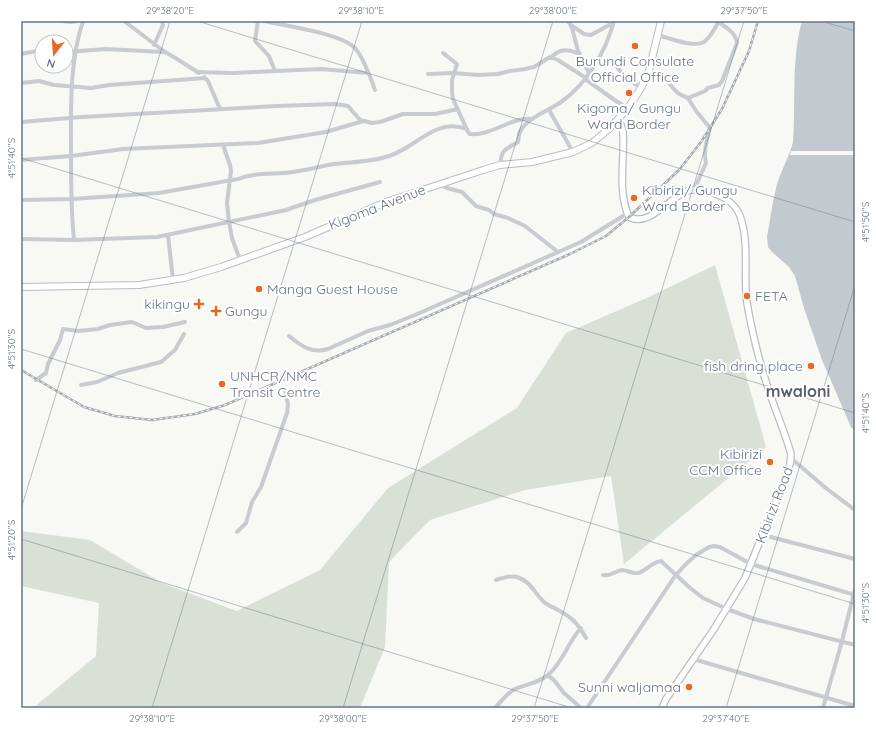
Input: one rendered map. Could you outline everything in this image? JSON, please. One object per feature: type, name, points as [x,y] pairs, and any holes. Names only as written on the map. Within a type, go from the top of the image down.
[{"type":"main road","name":"Kigoma Avenue","points":[[21,286],[139,285],[184,278],[305,237],[386,202],[440,184],[500,165],[532,162],[573,152],[592,143],[618,120],[628,108],[641,88],[649,71],[660,21]]},
{"type":"street","points":[[63,21],[77,21]]},
{"type":"street","points":[[74,240],[71,156],[72,88],[75,52],[83,21]]},
{"type":"street","points":[[124,21],[154,45],[205,78],[208,81],[220,109]]},
{"type":"street","points":[[154,45],[163,25],[162,21]]},
{"type":"street","points":[[258,21],[255,41],[269,56],[275,71]]},
{"type":"street","points":[[264,21],[319,33],[346,42],[358,53],[375,90]]},
{"type":"street","points":[[658,35],[692,44],[699,44],[706,41],[719,22],[734,34],[737,39],[737,43],[722,82],[719,85],[708,88],[688,98]]},
{"type":"street","points":[[569,23],[584,34],[591,35],[613,23]]},
{"type":"street","points":[[569,23],[572,28],[579,54],[589,73]]},
{"type":"street","points":[[500,165],[502,152],[507,147],[518,142],[521,129],[532,119],[562,102],[586,78],[598,59],[612,31],[613,23]]},
{"type":"street","points":[[75,52],[106,49],[165,52]]},
{"type":"street","points":[[428,74],[498,74],[510,71],[525,70],[534,67],[548,57],[551,57],[554,54],[566,49],[579,54]]},
{"type":"street","points":[[21,54],[34,52]]},
{"type":"street","points":[[443,53],[457,64],[452,80],[453,99],[470,134],[493,131],[518,120],[532,119]]},
{"type":"street","points":[[551,57],[586,78],[616,101],[628,108]]},
{"type":"street","points":[[618,67],[624,76],[641,88]]},
{"type":"street","points":[[197,72],[232,73],[321,69],[368,73]]},
{"type":"street","points":[[618,120],[623,132],[623,185],[629,217],[642,220],[656,212],[682,193],[694,190],[706,163],[704,155],[710,128],[696,111],[688,98],[680,95],[666,80],[654,76],[649,71]]},
{"type":"street","points":[[21,83],[43,82],[72,88],[91,88],[109,85],[205,78]]},
{"type":"street","points":[[21,122],[300,105],[347,105],[362,121]]},
{"type":"street","points":[[21,160],[71,156],[123,149],[258,143],[309,136],[362,121],[380,122],[403,114],[435,114],[458,109]]},
{"type":"street","points":[[549,110],[573,152]]},
{"type":"street","points":[[21,200],[72,199],[159,193],[238,179],[247,175],[298,171],[387,157],[438,130],[453,125],[467,129]]},
{"type":"street","points":[[223,145],[230,165],[227,203],[229,222],[232,238],[240,260]]},
{"type":"street","points":[[21,239],[74,240],[143,238],[168,235],[286,210],[315,200],[380,182]]},
{"type":"street","points":[[440,184],[447,188],[462,192],[472,203],[479,207],[525,226],[558,252]]},
{"type":"street","name":"Kibirizi Road","points":[[662,708],[666,699],[727,610],[751,564],[792,459],[790,449],[764,374],[749,314],[746,292],[745,240],[738,211],[734,205],[722,197],[713,193],[694,190]]},
{"type":"street","points":[[289,336],[305,348],[316,352],[322,351],[368,331],[390,325],[410,317],[558,252],[589,238],[628,213]]},
{"type":"street","points":[[168,235],[173,280]]},
{"type":"street","points":[[36,380],[46,373],[48,364],[60,340],[63,329],[78,331],[98,329],[110,325],[132,322],[146,328],[163,327],[185,322]]},
{"type":"street","points":[[81,385],[97,382],[118,373],[161,362],[175,350],[184,334]]},
{"type":"street","points":[[238,532],[246,523],[252,502],[261,487],[287,414],[288,404],[285,390]]},
{"type":"street","points":[[792,459],[827,489],[855,510]]},
{"type":"street","points":[[763,535],[855,559]]},
{"type":"street","points":[[586,708],[675,576],[687,562],[709,547],[720,547],[751,564],[854,595]]},
{"type":"street","points":[[604,575],[608,576],[621,570],[636,574],[658,561],[662,562],[675,576],[703,598],[727,610],[760,621],[855,645]]},
{"type":"street","points":[[496,580],[516,577],[530,584],[542,601],[578,624],[586,638]]},
{"type":"street","points":[[823,708],[855,589]]},
{"type":"street","points":[[495,708],[513,690],[528,686],[548,676],[565,654],[581,628]]},
{"type":"street","points":[[693,660],[855,706]]},
{"type":"street","points":[[548,676],[553,679],[564,693],[581,708]]},
{"type":"shaded area","points":[[802,21],[855,21],[855,431],[851,427],[822,360],[804,308],[795,276],[789,267],[768,247],[767,237],[776,188],[793,142],[796,51]]},
{"type":"shaded area","points":[[715,265],[766,447],[624,564],[611,476],[525,490],[430,520],[389,562],[385,647],[360,708],[33,708],[96,656],[99,603],[21,586],[21,531],[90,540],[162,583],[237,611],[320,570],[388,488],[517,408],[566,333],[649,297]]},
{"type":"pier","points":[[791,151],[855,151],[855,155],[790,155]]},
{"type":"railway","points":[[21,370],[84,407],[115,416],[152,420],[195,414],[225,405],[570,254],[606,236],[629,217],[679,170],[701,142],[722,109],[749,51],[758,21]]},
{"type":"place","name":"Burundi Consulate Official Office","points":[[635,46]]},
{"type":"place","name":"Kigoma/ Gungu Ward Border","points":[[629,93]]},
{"type":"place","name":"Kibirizi/ Gungu Ward Border","points":[[634,198]]},
{"type":"place","name":"Manga Guest House","points":[[259,289]]},
{"type":"place","name":"FETA","points":[[747,296]]},
{"type":"place","name":"kikingu","points":[[199,304]]},
{"type":"place","name":"Gungu","points":[[216,311]]},
{"type":"place","name":"fish dring place","points":[[811,366]]},
{"type":"place","name":"UNHCR/NMC Transit Centre","points":[[222,384]]},
{"type":"place","name":"Kibirizi CCM Office","points":[[770,462]]},
{"type":"place","name":"Sunni waljamaa","points":[[689,687]]},
{"type":"district","name":"mwaloni","points":[[798,391]]}]
